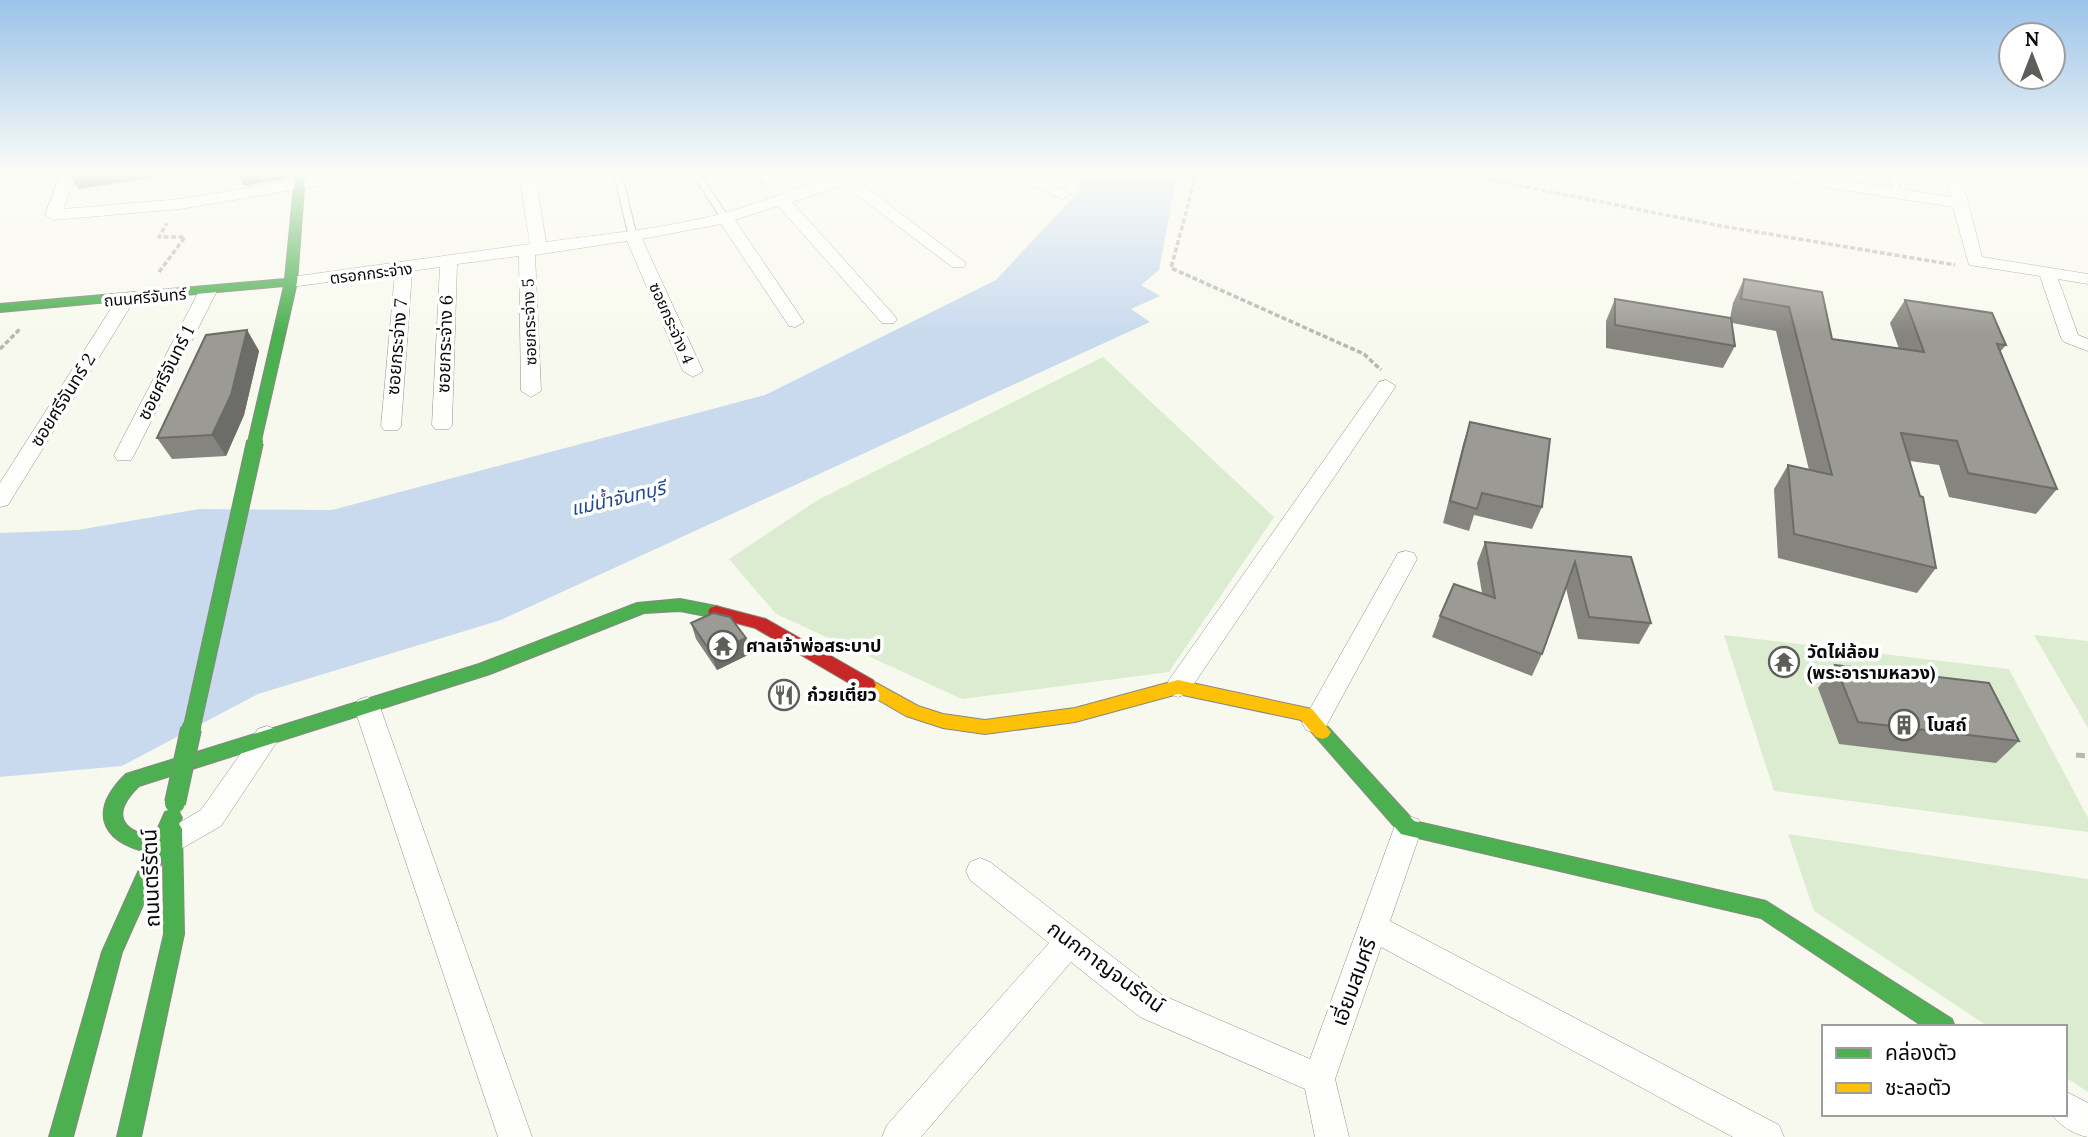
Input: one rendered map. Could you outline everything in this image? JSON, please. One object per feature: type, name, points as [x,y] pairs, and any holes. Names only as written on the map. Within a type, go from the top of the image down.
[{"type":"street","name":"ถนนตรีรัตน์","points":[[61,1137],[112,952],[170,827],[290,282],[296,228]]},
{"type":"street","name":"ซอยกระจ่าง 5","points":[[531,228],[531,391]]},
{"type":"street","name":"ตรอกกระจ่าง","points":[[290,282],[533,251],[676,228]]},
{"type":"street","points":[[732,228],[794,322]]},
{"type":"street","points":[[806,228],[888,319]]},
{"type":"street","points":[[915,228],[958,263]]},
{"type":"street","points":[[1966,228],[1972,263],[2088,279]]},
{"type":"street","name":"ซอยกระจ่าง 4","points":[[633,237],[693,371]]},
{"type":"street","name":"ซอยกระจ่าง 6","points":[[442,425],[449,262]]},
{"type":"street","name":"ซอยกระจ่าง 7","points":[[391,426],[404,268]]},
{"type":"street","points":[[2047,272],[2070,338],[2088,345]]},
{"type":"street","name":"ถนนศรีจันทร์","points":[[2,310],[290,282]]},
{"type":"street","name":"ซอยศรีจันทร์ 1","points":[[124,455],[208,291]]},
{"type":"street","name":"ซอยศรีจันทร์ 2","points":[[0,500],[133,298]]},
{"type":"street","points":[[1178,687],[1386,386]]},
{"type":"street","points":[[1315,723],[1406,559]]},
{"type":"street","points":[[268,737],[211,818],[199,828],[170,827],[132,841],[117,829],[112,821],[111,803],[122,787],[145,775],[484,669],[626,613],[662,605],[709,610],[760,623],[912,711],[943,721],[985,727],[1033,722],[1075,715],[1178,687],[1306,714],[1408,828],[1766,910],[1941,1025]]},
{"type":"street","points":[[366,706],[515,1137]]},
{"type":"street","name":"ถนนตรีรัตน์","points":[[129,1137],[174,934],[170,827]]},
{"type":"street","name":"เอี่ยมสมศรี","points":[[1319,1079],[1408,828]]},
{"type":"street","name":"กนกกาญจนรัตน์","points":[[980,871],[1151,1006],[1319,1079]]},
{"type":"street","points":[[1373,928],[1767,1137]]},
{"type":"street","points":[[898,1137],[1069,942]]},
{"type":"street","points":[[1319,1079],[1332,1137]]},
{"type":"street","points":[[2067,1108],[2088,1122]]},
{"type":"lane","points":[[631,228],[633,237]]},
{"type":"path","points":[[133,298],[185,237],[159,236],[164,228]]},
{"type":"path","points":[[1182,228],[1171,268],[1364,354],[1380,366],[1386,386]]},
{"type":"path","points":[[1729,228],[1938,263],[1972,263]]},
{"type":"path","points":[[2076,755],[2088,756]]},
{"type":"green space","points":[[1103,357],[1274,517],[1169,672],[962,699],[776,614],[729,559],[816,501]]},
{"type":"green space","points":[[1724,635],[2009,669],[2088,818],[2088,832],[1774,791]]},
{"type":"green space","points":[[2034,635],[2088,641],[2088,728]]},
{"type":"green space","points":[[1788,834],[2088,879],[2088,1092],[2067,1078],[2067,1025],[1986,1025],[1814,911]]},
{"type":"water","name":"แม่น้ำจันทบุรี","points":[[1044,228],[1167,228],[1159,270],[1141,285],[1160,296],[1131,309],[1150,322],[501,620],[258,694],[122,766],[0,777],[0,533],[78,530],[199,509],[332,510],[765,395],[996,280]]},
{"type":"building","points":[[1744,279],[1822,292],[1832,339],[1924,352],[1905,300],[1992,313],[2006,345],[1997,344],[2057,489],[1968,473],[1957,441],[1901,433],[1920,496],[1923,497],[1936,568],[1794,534],[1788,465],[1832,475],[1789,307],[1741,299]]},
{"type":"building","points":[[1615,299],[1731,318],[1735,346],[1615,325]]},
{"type":"building","points":[[247,330],[231,395],[212,435],[157,438],[206,335]]},
{"type":"building","points":[[1470,422],[1550,439],[1542,507],[1482,493],[1477,509],[1450,501]]},
{"type":"building","points":[[1485,542],[1631,557],[1651,623],[1589,617],[1575,562],[1542,654],[1440,616],[1454,584],[1495,598]]},
{"type":"building","points":[[713,613],[730,617],[746,638],[712,654],[691,623]]},
{"type":"building","points":[[1835,665],[1989,683],[2019,741],[1858,722]]},
{"type":"traffic: fast","points":[[255,442],[291,282],[296,228]]},
{"type":"traffic: fast","points":[[0,308],[291,282]]},
{"type":"traffic: fast","points":[[175,803],[255,442]]},
{"type":"traffic: fast","points":[[159,846],[131,838],[114,824],[114,803],[133,780],[484,669],[643,607],[680,605],[716,612]]},
{"type":"traffic: fast","points":[[1322,732],[1408,828],[1766,910],[1941,1025]]},
{"type":"traffic: fast","points":[[61,1137],[112,952],[172,818]]},
{"type":"traffic: fast","points":[[129,1137],[174,934],[172,829]]},
{"type":"traffic: slow","points":[[867,685],[912,711],[943,721],[985,727],[1075,715],[1178,687],[1306,714],[1322,732]]},
{"type":"traffic: jam","points":[[716,612],[760,623],[867,685]]},
{"type":"place","name":"ศาลเจ้าพ่อสระบาป","points":[[723,646]]},
{"type":"place","name":"วัดไผ่ล้อม (พระอารามหลวง)","points":[[1784,662]]},
{"type":"place","name":"ก๋วยเตี๋ยว","points":[[784,695]]},
{"type":"place","name":"โบสถ์","points":[[1904,725]]}]
